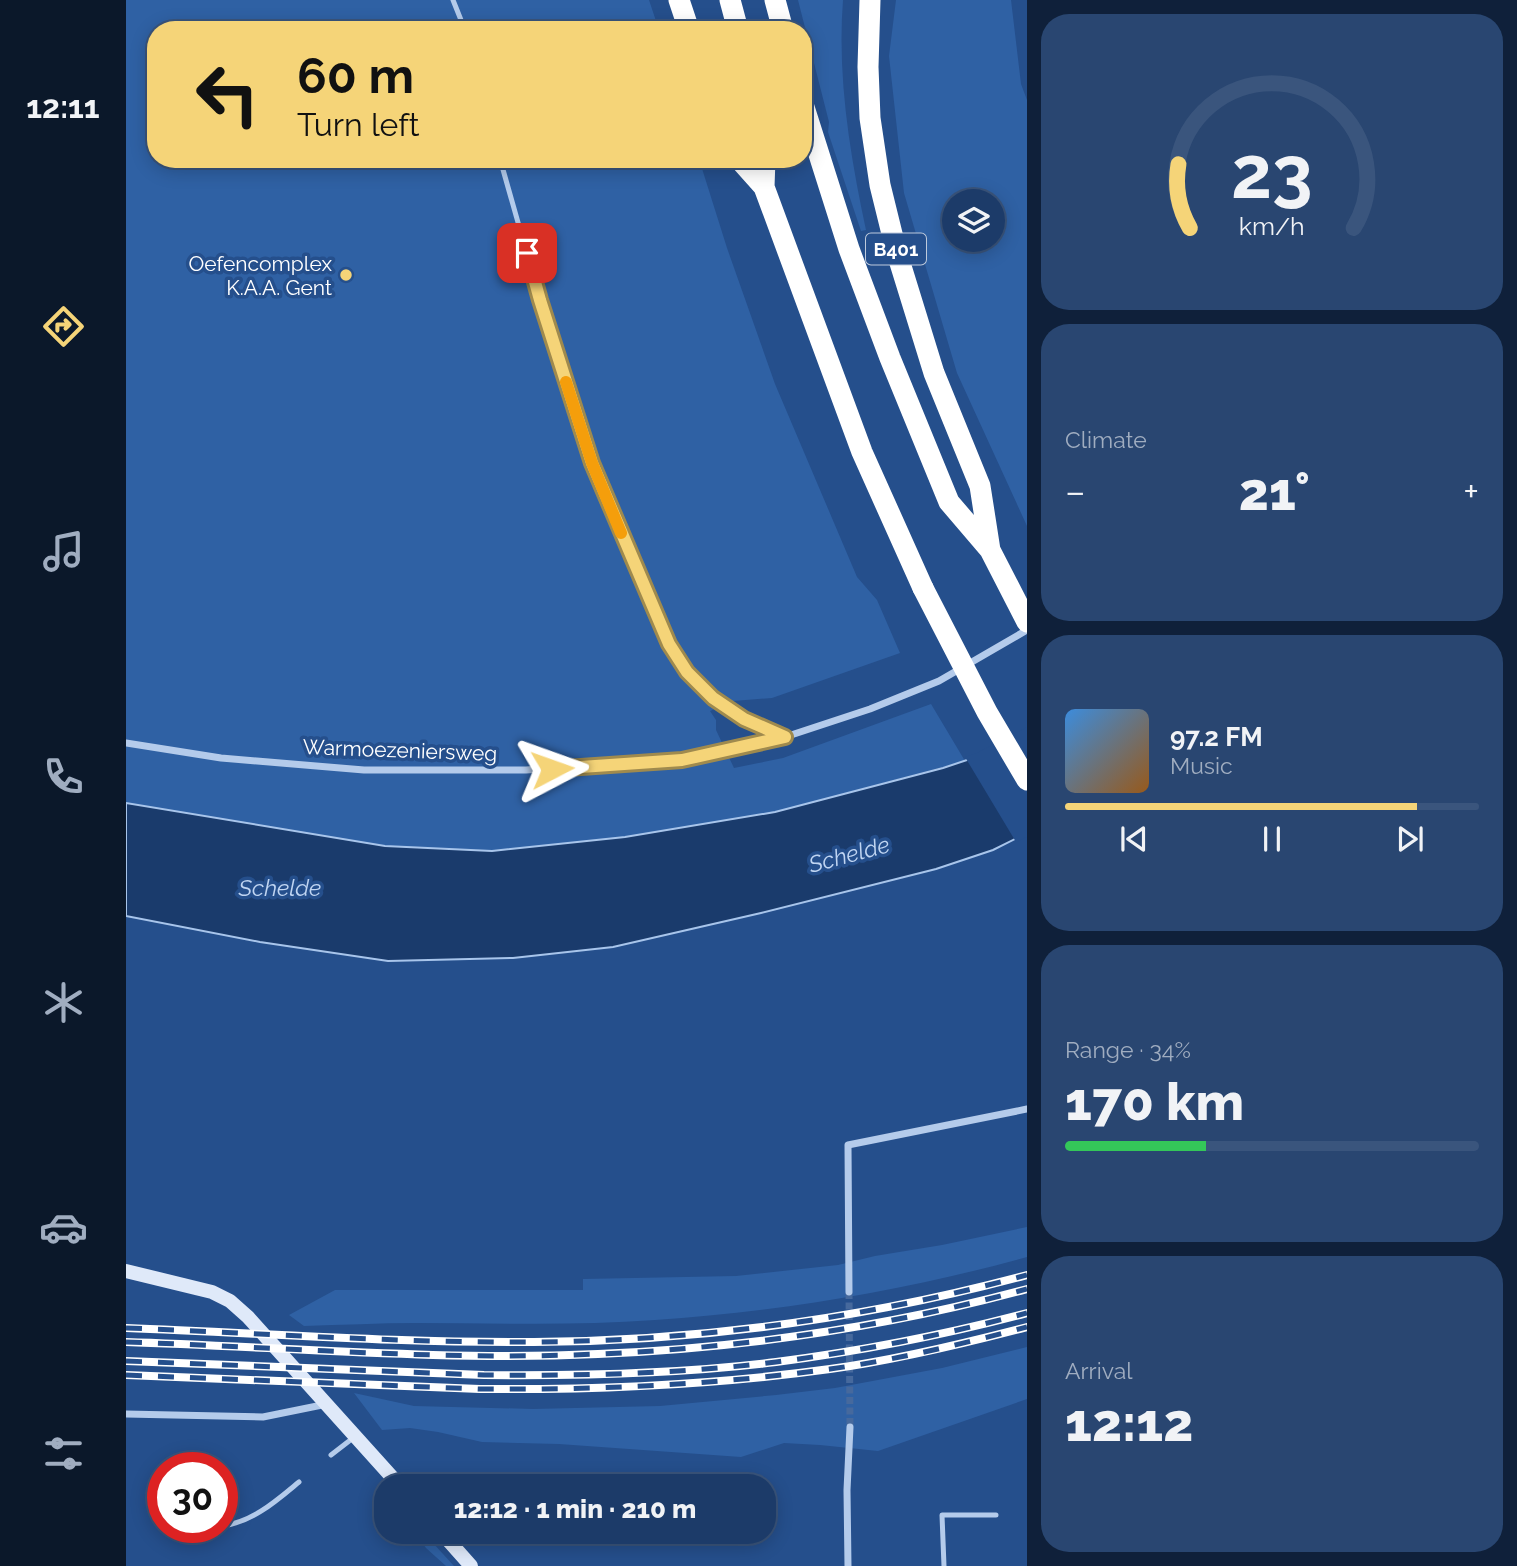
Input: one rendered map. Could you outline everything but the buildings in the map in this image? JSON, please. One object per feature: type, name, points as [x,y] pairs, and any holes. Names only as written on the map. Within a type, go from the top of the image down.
[{"type":"highway","points":[[679,0],[686,21]]},
{"type":"highway","points":[[730,0],[736,21]]},
{"type":"highway","points":[[775,0],[781,21]]},
{"type":"highway","name":"B401","points":[[870,0],[870,117],[880,185],[896,250],[934,373],[980,486],[990,550]]},
{"type":"highway","name":"B401","points":[[812,132],[890,358],[949,502],[990,550],[1027,622]]},
{"type":"highway","points":[[746,168],[764,187]]},
{"type":"highway","points":[[765,168],[764,187],[862,452],[923,588],[987,712],[1027,780]]},
{"type":"main road","points":[[126,1271],[212,1292],[230,1301],[248,1317],[389,1474]]},
{"type":"main road","points":[[452,1544],[471,1566]]},
{"type":"street","name":"Warmoezeniersweg","points":[[126,743],[222,758],[364,770],[526,770],[682,760],[785,737],[870,709],[939,681],[1027,630]]},
{"type":"street","points":[[849,1293],[848,1144],[1027,1109]]},
{"type":"street","points":[[126,1414],[263,1417],[327,1404]]},
{"type":"street","points":[[848,1566],[850,1427]]},
{"type":"lane","points":[[453,0],[461,21]]},
{"type":"lane","points":[[503,168],[540,300],[592,463],[669,644],[687,672],[713,698],[744,719],[785,737]]},
{"type":"lane","points":[[331,1455],[356,1436]]},
{"type":"lane","points":[[238,1523],[254,1517],[299,1482]]},
{"type":"lane","points":[[944,1566],[942,1515],[996,1515]]},
{"type":"shaded area","points":[[126,0],[649,0],[656,21],[147,21],[147,168],[702,168],[775,384],[857,577],[877,600],[900,653],[772,698],[733,701],[710,711],[716,720],[716,730],[734,768],[783,758],[931,704],[965,761],[775,812],[625,837],[492,851],[385,846],[126,803]]},
{"type":"shaded area","points":[[798,0],[843,0],[843,87],[866,230],[861,231],[828,132],[829,122],[812,55],[812,21],[803,21]]},
{"type":"shaded area","points":[[896,0],[1011,0],[1021,84],[1027,100],[1027,526],[957,373],[904,193],[889,56]]},
{"type":"shaded area","points":[[1027,1227],[1027,1257],[936,1280],[842,1298],[748,1311],[655,1320],[536,1324],[402,1323],[304,1326],[289,1315],[335,1290],[583,1290],[583,1279],[736,1276],[838,1265]]},
{"type":"shaded area","points":[[1027,1347],[1027,1399],[878,1451],[784,1443],[741,1457],[559,1444],[482,1442],[410,1428],[382,1430],[354,1393],[414,1406],[533,1409],[660,1406],[835,1388],[942,1368]]},
{"type":"shaded area","points":[[423,1544],[434,1544],[454,1566],[446,1566]]},
{"type":"water","name":"Schelde","points":[[979,756],[1027,833],[993,850],[936,869],[613,947],[513,958],[388,961],[260,942],[126,916],[126,803],[385,846],[492,851],[625,837],[775,812]]},
{"type":"pier","points":[[1027,727],[1027,837],[1016,842],[965,757]]},
{"type":"tunnel","points":[[849,1292],[850,1427]]},
{"type":"railway","points":[[126,1328],[483,1342],[596,1341],[721,1332],[844,1315],[1027,1275]]},
{"type":"railway","points":[[126,1342],[480,1356],[652,1351],[814,1334],[921,1314],[1027,1289]]},
{"type":"railway","points":[[126,1361],[484,1375],[667,1372],[839,1353],[934,1335],[1027,1313]]},
{"type":"railway","points":[[126,1375],[480,1389],[655,1385],[743,1379],[855,1365],[929,1351],[1027,1327]]},
{"type":"slow traffic","points":[[566,382],[592,463],[621,533]]},
{"type":"place","name":"Oefencomplex K.A.A. Gent","points":[[346,275]]},
{"type":"route","points":[[527,253],[592,463],[669,644],[687,672],[713,698],[744,719],[785,737],[682,760],[552,769]]}]
